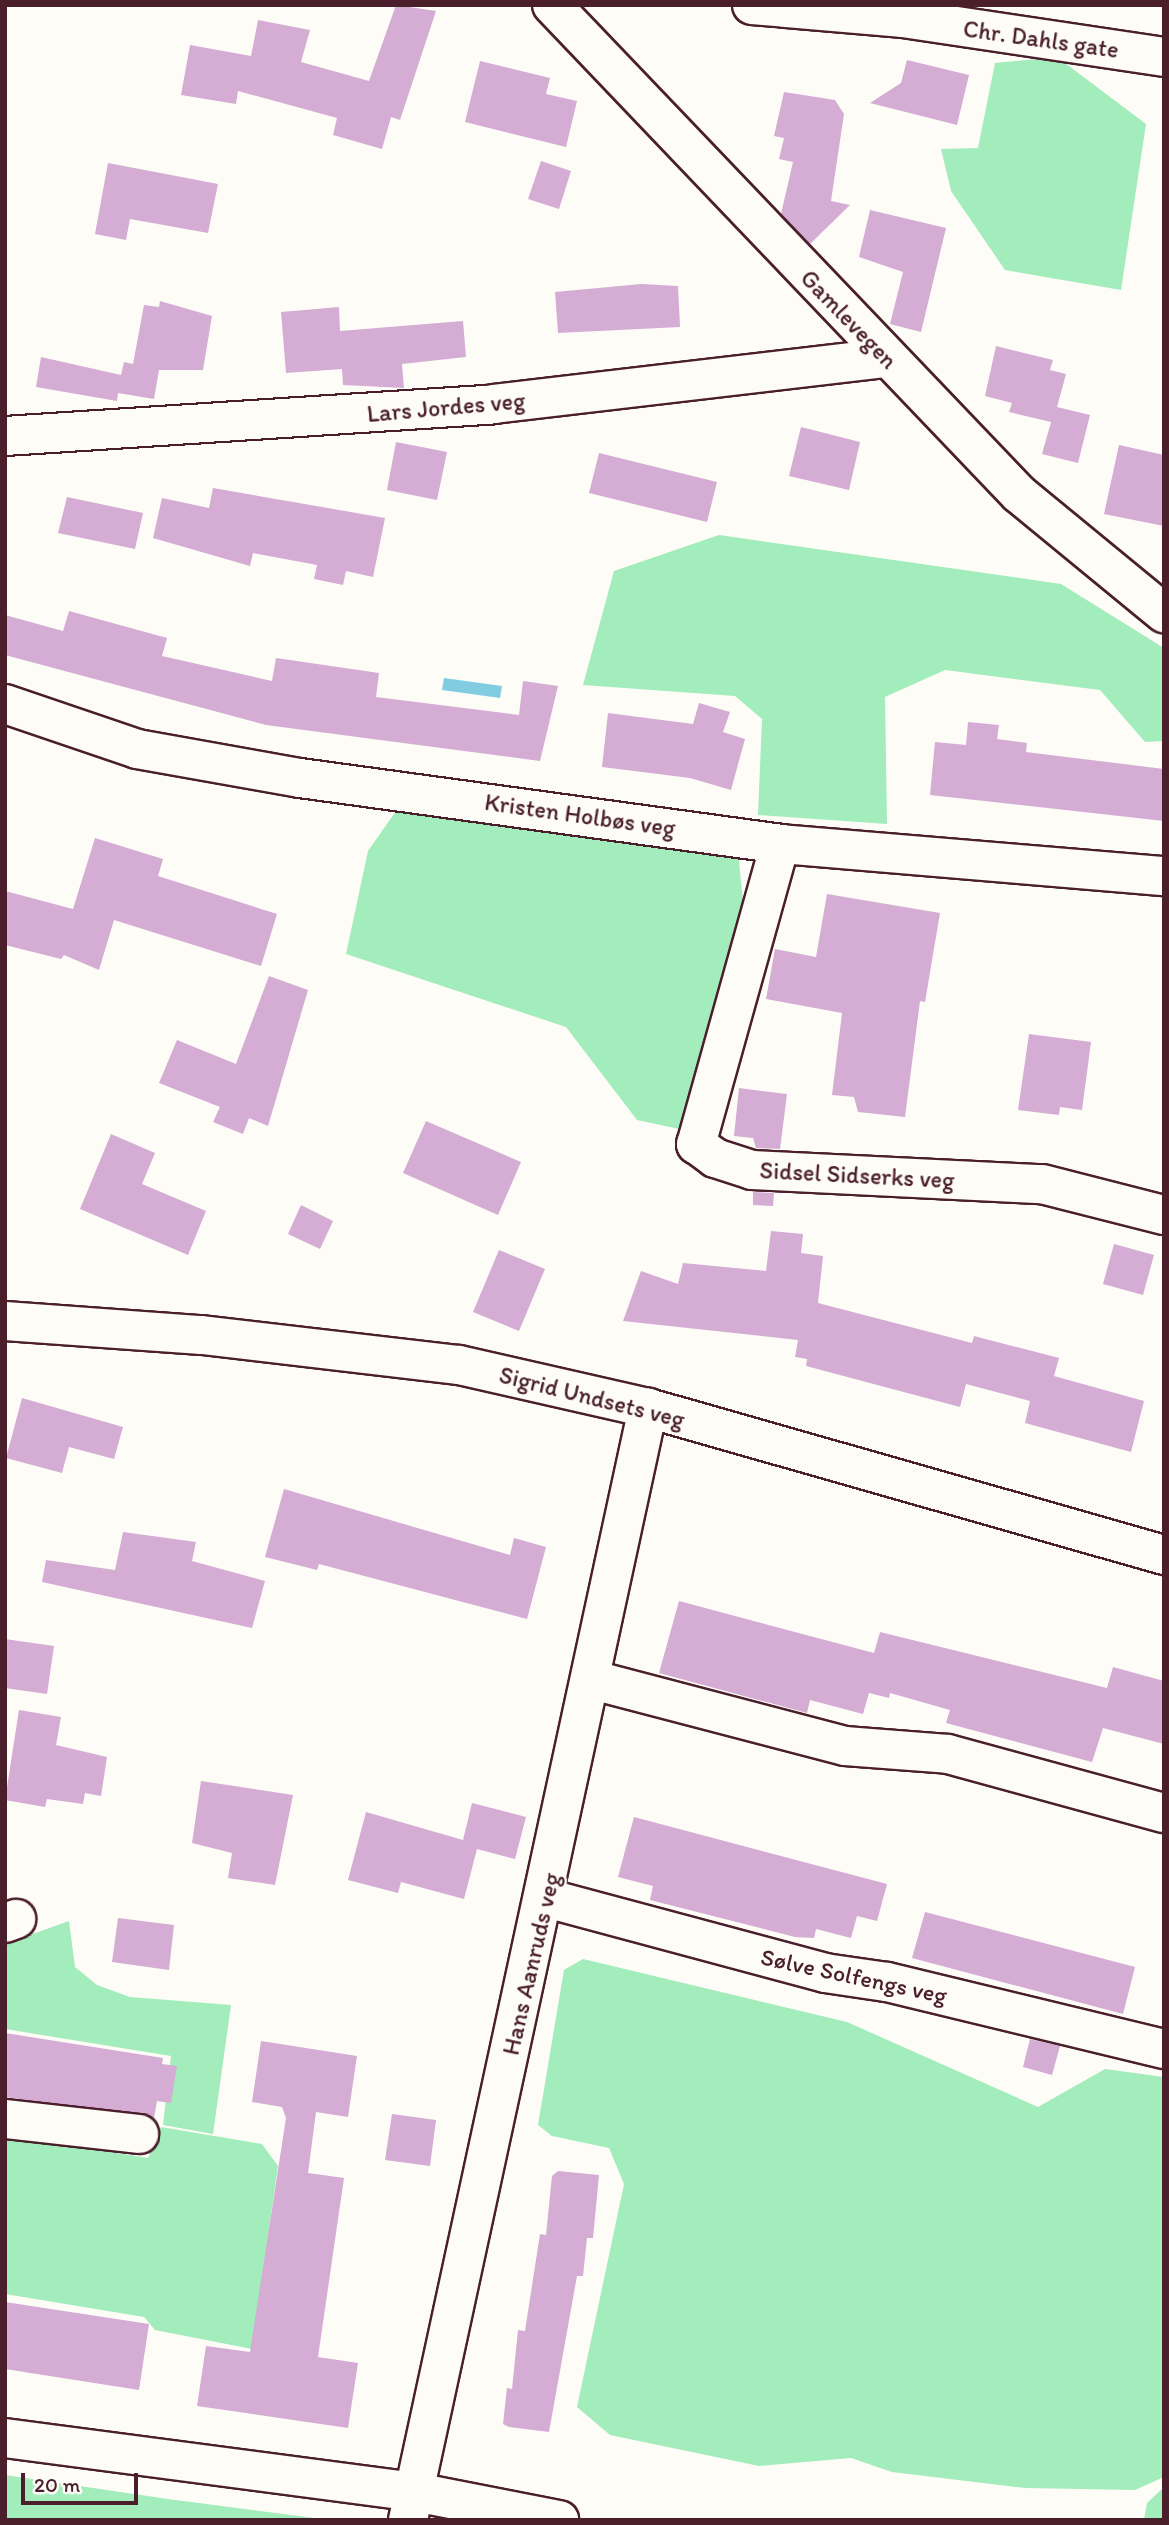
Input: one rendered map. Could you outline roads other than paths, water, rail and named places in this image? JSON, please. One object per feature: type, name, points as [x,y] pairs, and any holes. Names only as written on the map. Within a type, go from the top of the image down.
[{"type":"street","name":"Gamlevegen","points":[[552,5],[886,358],[1019,494],[1164,612]]},
{"type":"street","name":"Chr. Dahls gate","points":[[752,5],[903,18],[1164,57]]},
{"type":"street","name":"Lars Jordes veg","points":[[5,436],[494,404],[886,358]]},
{"type":"street","name":"Kristen Holbøs veg","points":[[5,704],[137,749],[300,778],[780,844],[1164,876]]},
{"type":"street","name":"Sidsel Sidserks veg","points":[[780,844],[696,1144],[715,1158],[752,1170],[1042,1184],[1164,1215]]},
{"type":"street","name":"Sigrid Undsets veg","points":[[5,1321],[202,1335],[459,1365],[648,1408],[1164,1555]]},
{"type":"street","name":"Hans Aanruds veg","points":[[411,2506],[546,1898],[648,1408]]},
{"type":"street","points":[[593,1680],[845,1746],[948,1755],[1164,1814]]},
{"type":"street","name":"Sølve Solfengs veg","points":[[546,1898],[825,1973],[1164,2049]]},
{"type":"street","points":[[5,2119],[139,2134]]},
{"type":"street","points":[[5,2438],[411,2506],[559,2520]]},
{"type":"water","points":[[444,678],[502,686],[500,698],[442,690]]}]
